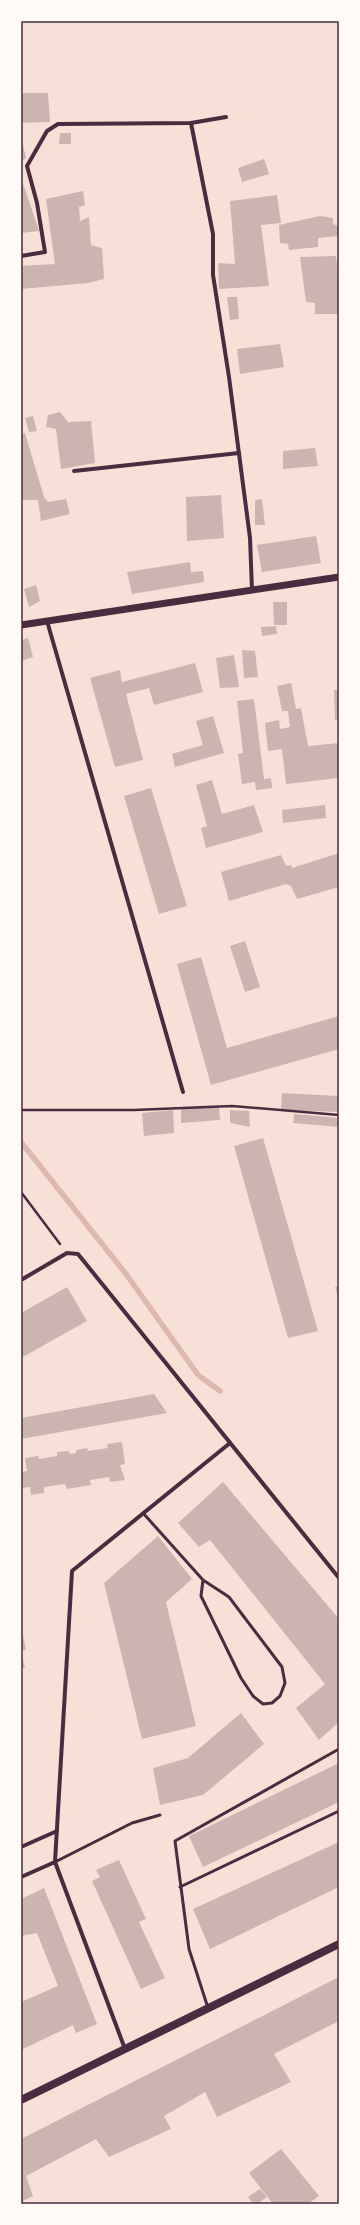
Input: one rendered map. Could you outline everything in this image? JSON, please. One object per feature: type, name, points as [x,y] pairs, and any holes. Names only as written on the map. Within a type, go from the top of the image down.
[{"type":"main road","points":[[21,2100],[339,1944]]},
{"type":"street","points":[[21,256],[45,252],[37,203],[27,166],[47,131],[58,124],[191,123],[226,117]]},
{"type":"street","points":[[191,123],[213,234],[213,275],[250,538],[252,590]]},
{"type":"street","points":[[74,471],[239,453]]},
{"type":"street","points":[[21,625],[339,577]]},
{"type":"street","points":[[47,621],[183,1092]]},
{"type":"street","points":[[21,1280],[67,1253],[78,1254],[86,1262],[339,1578]]},
{"type":"street","points":[[125,2049],[55,1862],[72,1571],[230,1443]]},
{"type":"street","points":[[21,1847],[57,1831]]},
{"type":"street","points":[[21,1877],[55,1862]]},
{"type":"lane","points":[[143,1513],[203,1580],[229,1597],[282,1668],[285,1683],[280,1696],[272,1703],[263,1704],[253,1696],[241,1678],[201,1596],[203,1580]]},
{"type":"lane","points":[[208,2008],[189,1949],[175,1841],[339,1749]]},
{"type":"lane","points":[[180,1887],[339,1811]]},
{"type":"lane","points":[[55,1862],[132,1823],[160,1815]]},
{"type":"path","points":[[21,1110],[134,1110],[232,1106],[339,1115]]},
{"type":"path","points":[[21,1192],[67,1253]]},
{"type":"building","points":[[21,93],[48,93],[50,122],[21,123]]},
{"type":"building","points":[[60,133],[71,133],[71,144],[59,144]]},
{"type":"building","points":[[23,145],[26,158],[21,162],[21,146]]},
{"type":"building","points":[[264,159],[269,174],[242,182],[238,168]]},
{"type":"building","points":[[21,179],[25,189],[39,231],[21,233]]},
{"type":"building","points":[[83,191],[85,205],[79,207],[80,221],[89,217],[91,245],[102,248],[104,279],[88,283],[21,289],[21,266],[55,264],[46,199]]},
{"type":"building","points":[[277,195],[281,223],[261,225],[269,286],[219,289],[218,263],[235,264],[230,201]]},
{"type":"building","points":[[320,216],[333,218],[333,224],[339,226],[339,236],[318,238],[318,247],[289,250],[288,244],[280,243],[279,225]]},
{"type":"building","points":[[336,256],[339,283],[339,314],[315,314],[315,303],[306,302],[300,257]]},
{"type":"building","points":[[227,297],[237,297],[239,319],[230,320]]},
{"type":"building","points":[[280,344],[284,367],[240,374],[237,349]]},
{"type":"building","points":[[60,412],[68,422],[91,421],[95,463],[61,469],[56,429],[46,427],[48,415]]},
{"type":"building","points":[[33,416],[37,431],[29,432],[25,418]]},
{"type":"building","points":[[25,433],[44,497],[48,502],[66,499],[70,514],[41,521],[38,500],[21,500],[21,434]]},
{"type":"building","points":[[315,448],[318,466],[283,469],[283,451]]},
{"type":"building","points":[[221,495],[224,538],[187,541],[186,497]]},
{"type":"building","points":[[262,499],[265,525],[255,525],[255,500]]},
{"type":"building","points":[[316,536],[321,563],[262,572],[257,545]]},
{"type":"building","points":[[190,562],[191,572],[203,571],[204,582],[132,594],[127,572]]},
{"type":"building","points":[[36,585],[40,601],[29,607],[24,589]]},
{"type":"building","points":[[273,602],[287,602],[287,625],[274,625]]},
{"type":"building","points":[[276,626],[277,634],[262,636],[261,627]]},
{"type":"building","points":[[28,638],[33,657],[21,661],[21,640]]},
{"type":"building","points":[[242,650],[255,651],[258,677],[244,678]]},
{"type":"building","points":[[234,655],[239,687],[220,688],[216,658]]},
{"type":"building","points":[[195,663],[203,692],[154,705],[149,688],[126,694],[143,760],[115,767],[90,678],[120,670],[122,682]]},
{"type":"building","points":[[291,683],[296,709],[301,708],[308,746],[339,743],[339,778],[286,784],[282,749],[268,751],[265,723],[279,720],[280,729],[290,727],[288,711],[282,711],[277,686]]},
{"type":"building","points":[[334,690],[339,690],[339,719],[335,720]]},
{"type":"building","points":[[254,699],[264,779],[271,778],[272,788],[256,790],[255,782],[242,784],[238,754],[243,753],[237,701]]},
{"type":"building","points":[[213,716],[224,753],[175,767],[172,754],[203,745],[196,721]]},
{"type":"building","points":[[212,780],[222,814],[254,805],[263,832],[206,848],[201,828],[207,826],[196,785]]},
{"type":"building","points":[[151,788],[187,906],[159,914],[124,796]]},
{"type":"building","points":[[325,805],[326,818],[283,823],[282,810]]},
{"type":"building","points":[[339,853],[339,887],[297,899],[291,886],[286,884],[229,901],[221,872],[281,855],[286,866],[291,865],[292,868]]},
{"type":"building","points":[[245,941],[260,987],[245,992],[230,946]]},
{"type":"building","points":[[201,957],[227,1048],[339,1016],[339,1049],[211,1085],[177,964]]},
{"type":"building","points":[[282,1093],[339,1096],[339,1112],[281,1110]]},
{"type":"building","points":[[219,1107],[220,1120],[181,1123],[181,1109]]},
{"type":"building","points":[[173,1110],[174,1133],[144,1136],[142,1113]]},
{"type":"building","points":[[230,1110],[249,1111],[250,1127],[230,1123]]},
{"type":"building","points":[[294,1114],[339,1118],[339,1127],[293,1123]]},
{"type":"building","points":[[263,1138],[318,1331],[288,1338],[234,1146]]},
{"type":"building","points":[[67,1287],[87,1321],[21,1358],[21,1313]]},
{"type":"building","points":[[335,1287],[339,1287],[339,1300]]},
{"type":"building","points":[[154,1394],[167,1413],[21,1439],[21,1418]]},
{"type":"building","points":[[122,1442],[125,1464],[120,1465],[125,1480],[110,1482],[109,1477],[90,1480],[91,1485],[67,1489],[65,1484],[44,1487],[44,1493],[31,1495],[30,1487],[21,1488],[21,1472],[27,1471],[25,1458],[38,1456],[39,1459],[57,1456],[57,1452],[69,1451],[70,1454],[76,1453],[76,1450],[87,1448],[88,1451],[108,1448],[107,1444]]},
{"type":"building","points":[[223,1482],[339,1619],[339,1722],[319,1740],[296,1708],[325,1684],[210,1540],[199,1547],[178,1523]]},
{"type":"building","points":[[158,1536],[192,1579],[166,1602],[196,1726],[142,1739],[104,1583]]},
{"type":"building","points":[[21,1625],[26,1650],[21,1650]]},
{"type":"building","points":[[21,1652],[25,1668],[21,1668]]},
{"type":"building","points":[[241,1713],[264,1744],[203,1795],[160,1805],[153,1768],[188,1758]]},
{"type":"building","points":[[339,1763],[339,1802],[203,1867],[189,1836]]},
{"type":"building","points":[[339,1842],[339,1887],[210,1949],[193,1909]]},
{"type":"building","points":[[119,1860],[146,1919],[139,1922],[165,1978],[141,1989],[92,1881],[100,1877],[96,1870]]},
{"type":"building","points":[[44,1888],[97,2024],[76,2033],[73,2025],[21,2050],[21,2002],[58,1986],[37,1933],[21,1936],[21,1899]]},
{"type":"building","points":[[339,1977],[339,2021],[274,2054],[291,2082],[217,2117],[205,2092],[164,2116],[171,2129],[109,2157],[96,2139],[26,2176],[33,2196],[21,2202],[21,2139]]},
{"type":"building","points":[[281,2149],[319,2196],[308,2204],[273,2204],[249,2173]]},
{"type":"building","points":[[260,2189],[267,2197],[260,2202],[261,2204],[253,2204],[248,2197]]},
{"type":"waterway","points":[[21,1142],[126,1274],[198,1375],[220,1391]]}]
